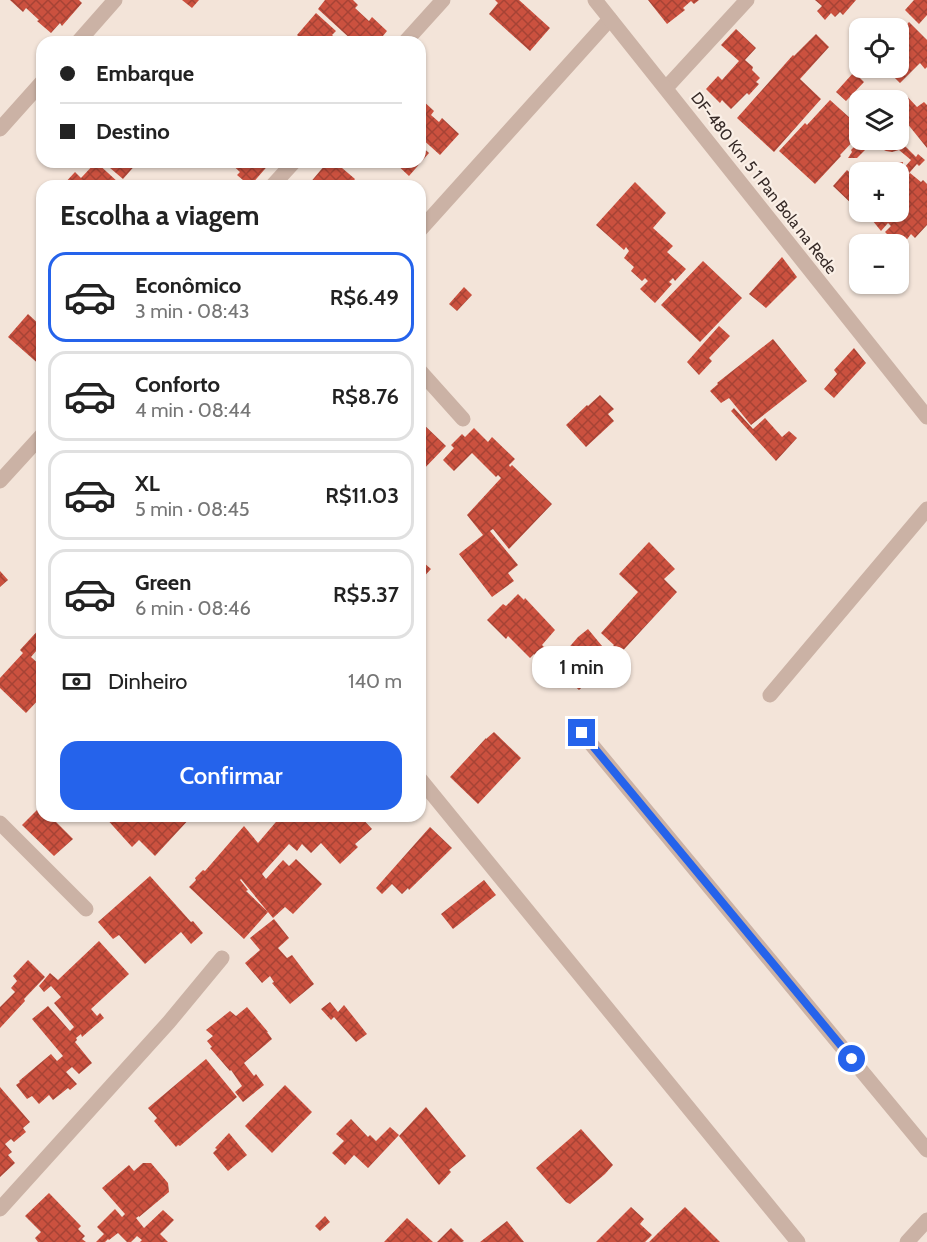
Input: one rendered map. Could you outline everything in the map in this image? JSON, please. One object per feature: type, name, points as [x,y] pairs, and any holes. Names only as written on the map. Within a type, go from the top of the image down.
[{"type":"street","points":[[83,36],[115,0]]},
{"type":"street","points":[[411,36],[444,0]]},
{"type":"street","name":"DF-480 Km 5 1 Pan Bola na Rede","points":[[595,0],[927,417]]},
{"type":"street","points":[[666,88],[747,0]]},
{"type":"street","points":[[426,223],[610,19]]},
{"type":"street","points":[[0,129],[36,89]]},
{"type":"street","points":[[278,180],[288,168]]},
{"type":"street","points":[[426,378],[463,419]]},
{"type":"street","points":[[0,481],[36,442]]},
{"type":"street","points":[[770,694],[927,509]]},
{"type":"street","points":[[582,733],[927,1150]]},
{"type":"street","points":[[426,787],[798,1242]]},
{"type":"street","points":[[0,823],[86,909]]},
{"type":"street","points":[[0,1209],[169,1022],[222,957]]},
{"type":"street","points":[[907,1242],[927,1220]]},
{"type":"building","points":[[10,0],[79,0],[82,3],[62,26],[60,23],[51,33],[26,8],[23,12]]},
{"type":"building","points":[[182,0],[199,0],[192,8]]},
{"type":"building","points":[[325,0],[353,0],[358,5],[355,8],[369,21],[372,17],[387,31],[383,36],[347,36],[318,9]]},
{"type":"building","points":[[495,0],[519,0],[550,28],[530,51],[489,14],[498,3]]},
{"type":"building","points":[[648,0],[699,0],[694,4],[691,1],[683,8],[685,10],[667,24]]},
{"type":"building","points":[[815,0],[856,0],[843,15],[840,12],[835,17],[831,13],[825,20],[817,11],[822,6]]},
{"type":"building","points":[[914,0],[927,0],[927,15],[919,24],[905,10]]},
{"type":"building","points":[[316,13],[336,31],[333,36],[297,35]]},
{"type":"building","points":[[909,22],[927,40],[927,67],[925,69],[920,63],[909,74]]},
{"type":"building","points":[[736,29],[756,48],[745,60],[760,78],[756,82],[759,84],[749,95],[747,93],[731,109],[722,100],[720,103],[706,89],[718,76],[722,80],[739,61],[721,45]]},
{"type":"building","points":[[816,34],[829,47],[800,79],[821,99],[774,152],[737,118],[793,55]]},
{"type":"building","points":[[849,78],[860,78],[864,82],[856,90],[849,90],[849,98],[846,101],[836,92]]},
{"type":"building","points":[[895,78],[905,78],[900,83]]},
{"type":"building","points":[[909,98],[917,107],[924,102],[927,105],[927,148],[909,126]]},
{"type":"building","points":[[830,100],[849,117],[849,146],[815,184],[779,151],[805,123],[807,125]]},
{"type":"building","points":[[426,104],[434,111],[431,115],[439,122],[442,118],[459,134],[440,155],[426,142]]},
{"type":"building","points":[[851,150],[865,150],[857,158],[848,158]]},
{"type":"building","points":[[899,150],[909,150],[916,157],[918,154],[925,160],[919,166],[917,164],[909,173],[911,160]]},
{"type":"building","points":[[90,168],[103,168],[116,180],[68,180],[75,172],[81,178]]},
{"type":"building","points":[[110,168],[133,168],[123,179]]},
{"type":"building","points":[[236,168],[266,168],[255,180],[243,180],[237,175],[240,172]]},
{"type":"building","points":[[322,168],[342,168],[355,179],[354,180],[312,180]]},
{"type":"building","points":[[400,168],[416,168],[409,176]]},
{"type":"building","points":[[847,170],[849,172],[849,201],[833,186]]},
{"type":"building","points":[[909,174],[921,182],[923,180],[927,184],[927,225],[915,238],[911,234],[909,237],[909,234],[887,234],[885,232],[891,226],[888,223],[881,231],[874,222],[909,222]]},
{"type":"building","points":[[635,182],[666,213],[653,228],[673,246],[667,252],[686,269],[675,281],[673,278],[669,282],[672,284],[655,303],[640,289],[648,281],[645,278],[642,281],[631,271],[634,267],[624,258],[629,251],[626,247],[624,250],[596,225]]},
{"type":"building","points":[[782,257],[797,277],[766,308],[749,294]]},
{"type":"building","points":[[703,261],[742,298],[700,342],[661,305]]},
{"type":"building","points":[[464,287],[472,295],[457,311],[449,304]]},
{"type":"building","points":[[28,314],[36,321],[36,362],[8,337]]},
{"type":"building","points":[[719,326],[730,336],[709,358],[712,361],[699,375],[687,362]]},
{"type":"building","points":[[773,339],[807,381],[751,425],[729,398],[721,403],[710,391]]},
{"type":"building","points":[[854,348],[866,363],[834,398],[824,389],[837,374],[834,370]]},
{"type":"building","points":[[600,395],[614,409],[608,414],[614,421],[586,447],[566,425]]},
{"type":"building","points":[[734,408],[753,429],[765,418],[782,437],[789,431],[797,438],[776,461],[731,411]]},
{"type":"building","points":[[426,427],[446,446],[426,467]]},
{"type":"building","points":[[474,428],[488,442],[492,437],[515,459],[509,465],[510,467],[512,465],[552,504],[509,549],[493,529],[490,531],[518,565],[508,573],[514,581],[492,597],[459,554],[483,535],[467,515],[501,478],[498,475],[496,477],[472,453],[454,471],[443,460],[454,448],[451,445],[462,434],[465,437]]},
{"type":"building","points":[[649,542],[675,569],[664,579],[677,592],[604,671],[602,668],[579,690],[553,666],[588,629],[607,652],[614,645],[601,633],[638,592],[619,574]]},
{"type":"building","points":[[426,565],[431,569],[426,574]]},
{"type":"building","points":[[0,571],[8,580],[0,587]]},
{"type":"building","points":[[518,594],[524,600],[525,598],[555,630],[542,645],[547,650],[538,658],[534,654],[530,658],[508,636],[506,639],[487,620],[503,604],[506,606]]},
{"type":"building","points":[[36,633],[36,651],[31,657],[36,662],[36,702],[26,713],[0,688],[0,678],[23,653],[20,650]]},
{"type":"building","points":[[494,732],[521,758],[478,804],[450,777]]},
{"type":"building","points":[[36,811],[36,822],[56,822],[73,839],[54,856],[22,825]]},
{"type":"building","points":[[109,822],[186,822],[155,856],[139,840],[132,847]]},
{"type":"building","points":[[276,822],[366,822],[372,829],[355,844],[358,847],[340,864],[321,843],[311,853],[302,844],[297,851],[289,844],[262,874],[266,879],[283,860],[289,866],[296,859],[322,884],[293,914],[285,907],[273,918],[268,912],[244,939],[189,887],[244,826],[258,843]],"holes":[[[241,879],[268,912],[246,891],[248,890]]]},
{"type":"building","points":[[430,827],[452,848],[409,890],[408,888],[402,894],[392,884],[382,894],[376,888]]},
{"type":"building","points":[[150,876],[203,933],[191,944],[181,932],[145,964],[119,935],[113,939],[98,922]]},
{"type":"building","points":[[484,880],[496,895],[453,929],[441,914]]},
{"type":"building","points":[[274,919],[289,938],[278,948],[287,958],[292,955],[314,984],[290,1004],[272,983],[274,982],[270,976],[262,983],[245,963],[260,950],[250,938]]},
{"type":"building","points":[[99,941],[129,974],[91,1009],[97,1016],[100,1013],[104,1018],[82,1037],[81,1034],[76,1038],[75,1042],[92,1063],[79,1074],[72,1067],[66,1072],[77,1084],[53,1100],[49,1095],[39,1104],[32,1096],[27,1099],[16,1085],[51,1054],[57,1061],[63,1056],[32,1019],[48,1006],[70,1031],[74,1027],[54,1003],[61,997],[51,986],[44,992],[39,986],[50,973],[58,980]]},
{"type":"building","points":[[28,960],[45,977],[0,1028],[0,1007],[15,992],[11,988],[17,981],[13,976]]},
{"type":"building","points":[[330,1002],[338,1012],[344,1005],[367,1034],[356,1042],[334,1017],[331,1020],[321,1009]]},
{"type":"building","points":[[247,1007],[272,1039],[244,1063],[264,1085],[243,1102],[235,1092],[242,1086],[231,1070],[210,1048],[212,1047],[207,1041],[213,1036],[206,1030],[230,1011],[236,1016]]},
{"type":"building","points":[[206,1059],[237,1097],[176,1147],[154,1121],[157,1118],[148,1108]]},
{"type":"building","points":[[285,1085],[312,1112],[272,1153],[245,1126]]},
{"type":"building","points":[[0,1087],[30,1122],[23,1128],[26,1132],[14,1142],[11,1139],[5,1144],[12,1152],[8,1155],[15,1163],[0,1177]]},
{"type":"building","points":[[426,1107],[466,1156],[449,1170],[451,1172],[439,1185],[399,1136]]},
{"type":"building","points":[[351,1119],[368,1137],[370,1135],[376,1141],[390,1127],[399,1135],[368,1168],[354,1155],[345,1165],[332,1153],[344,1141],[336,1134]]},
{"type":"building","points":[[581,1129],[613,1165],[570,1204],[536,1168]]},
{"type":"building","points":[[229,1133],[247,1155],[228,1171],[213,1153]]},
{"type":"building","points":[[143,1163],[151,1163],[168,1183],[169,1192],[136,1218],[144,1228],[163,1210],[174,1220],[160,1234],[168,1242],[140,1242],[142,1240],[137,1236],[131,1242],[127,1242],[118,1233],[105,1242],[96,1242],[104,1234],[97,1227],[115,1209],[122,1217],[125,1214],[102,1188],[129,1165],[134,1171]]},
{"type":"building","points":[[49,1193],[81,1226],[78,1229],[85,1236],[82,1239],[86,1242],[38,1242],[35,1238],[41,1232],[25,1216]]},
{"type":"building","points":[[631,1207],[644,1219],[640,1224],[652,1235],[645,1242],[596,1242]]},
{"type":"building","points":[[685,1207],[720,1242],[649,1242],[658,1233]]},
{"type":"building","points":[[325,1216],[330,1222],[320,1231],[315,1226]]},
{"type":"building","points":[[407,1218],[433,1242],[384,1242]]},
{"type":"building","points":[[507,1221],[524,1242],[480,1242]]},
{"type":"building","points":[[451,1228],[464,1241],[437,1242]]},
{"type":"route","points":[[582,733],[852,1059]]}]
